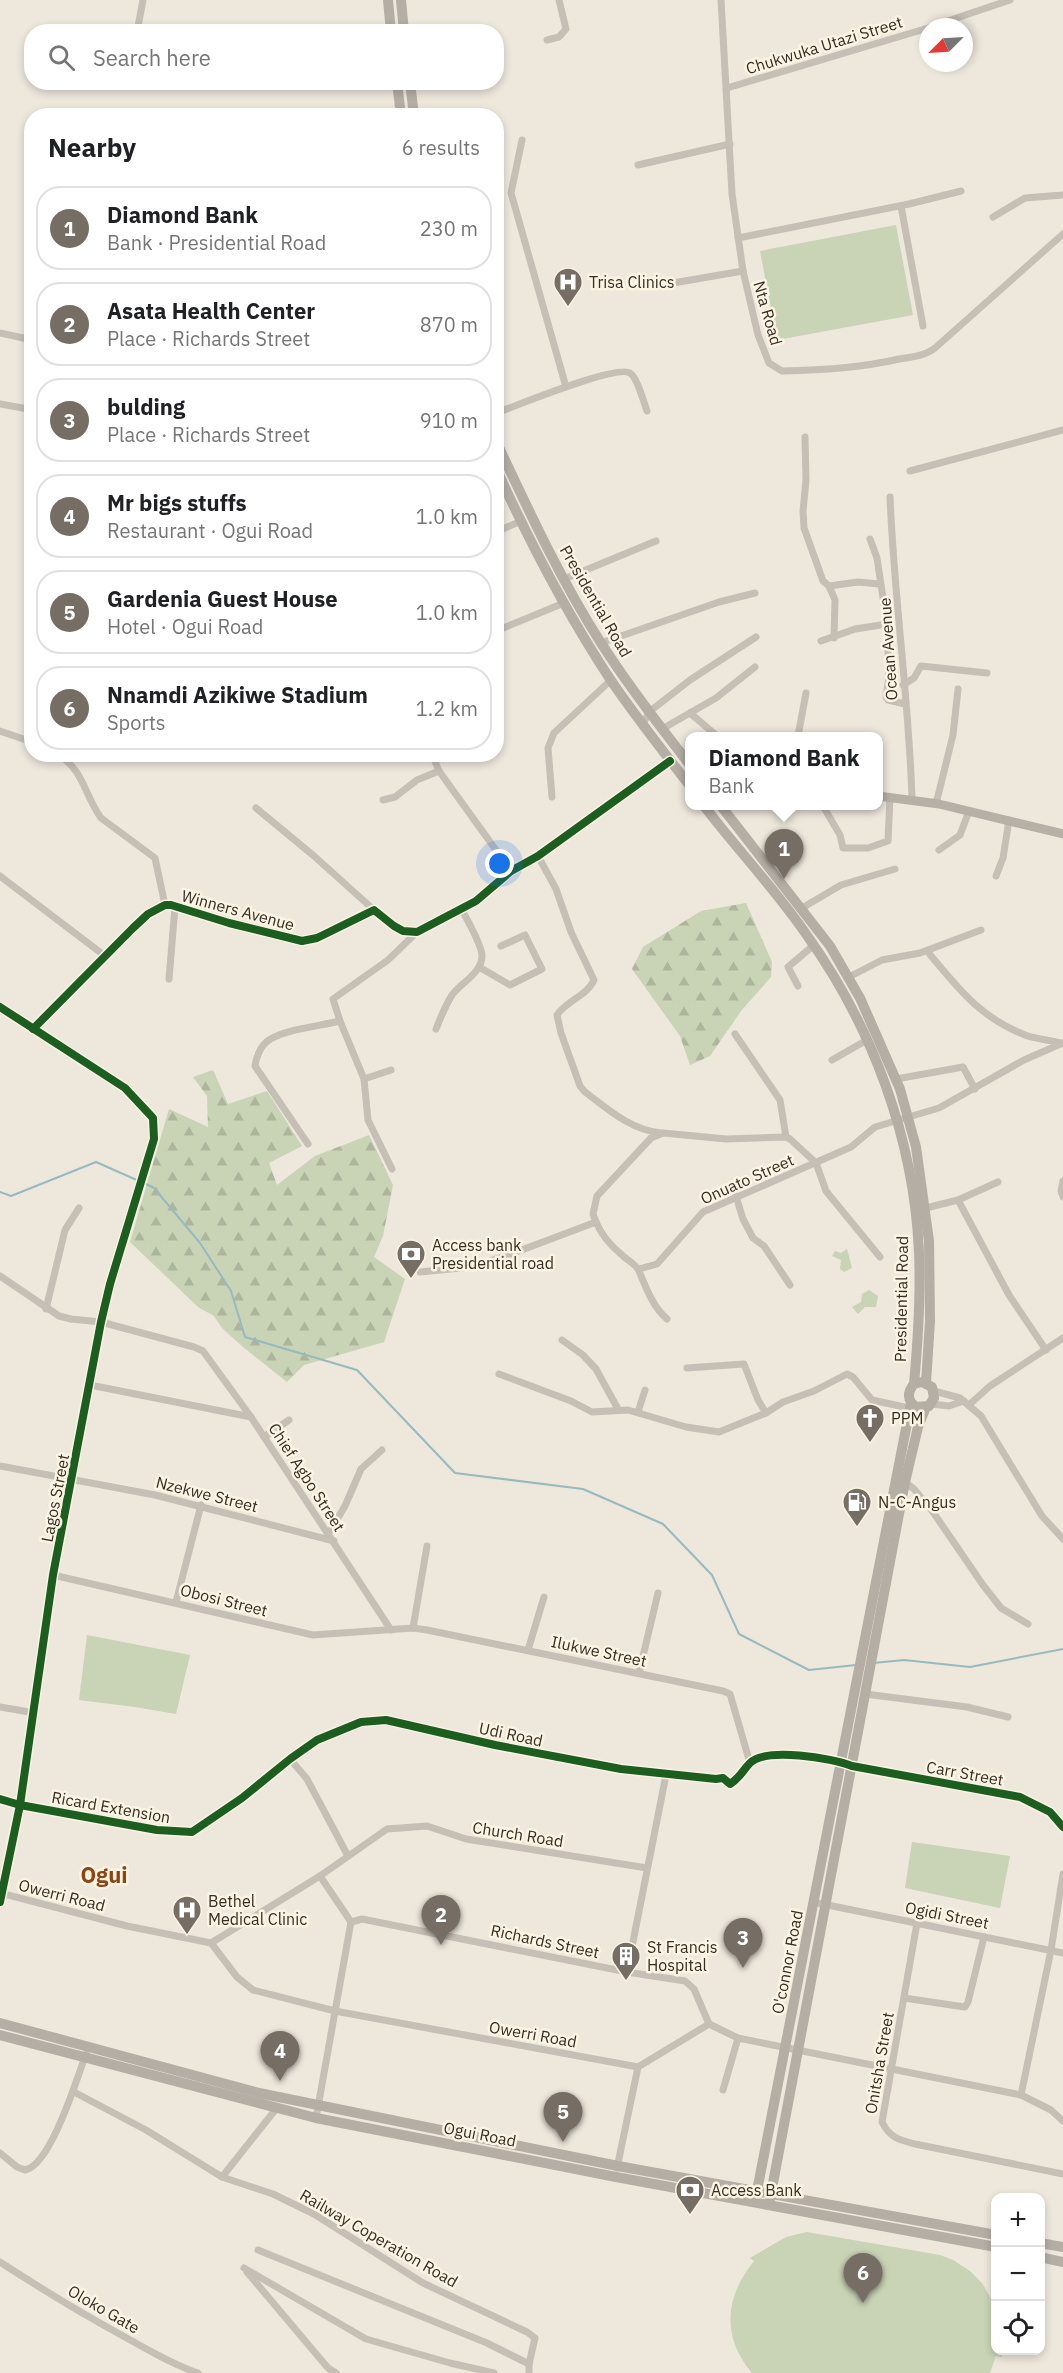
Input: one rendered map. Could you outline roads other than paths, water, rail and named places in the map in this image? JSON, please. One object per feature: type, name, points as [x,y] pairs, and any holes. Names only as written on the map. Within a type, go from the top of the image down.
[{"type":"main road","points":[[401,0],[403,24]]},
{"type":"main road","points":[[387,3],[390,24]]},
{"type":"main road","points":[[398,90],[400,108]]},
{"type":"main road","points":[[411,90],[413,108]]},
{"type":"main road","name":"Presidential Road","points":[[504,457],[564,579],[601,643],[685,759]]},
{"type":"main road","name":"Presidential Road","points":[[504,485],[564,603],[611,680],[685,780]]},
{"type":"main road","name":"Presidential Road","points":[[707,810],[855,1000],[896,1079],[911,1181],[919,1250],[919,1320],[924,1386],[934,1398],[918,1427],[903,1466],[905,1482],[869,1642],[853,1695],[840,1761]]},
{"type":"main road","name":"Presidential Road","points":[[724,810],[802,908],[849,977],[867,1040],[916,1147],[926,1208],[930,1267],[930,1321],[924,1386]]},
{"type":"main road","name":"Presidential Road","points":[[852,1766],[865,1694],[869,1642],[903,1466],[910,1405],[909,1393],[924,1386]]},
{"type":"main road","points":[[910,1405],[919,1408],[928,1406]]},
{"type":"main road","name":"O'connor Road","points":[[769,2169],[786,2048],[840,1761]]},
{"type":"main road","name":"O'connor Road","points":[[769,2169],[798,2050],[852,1766]]},
{"type":"main road","name":"Ogui Road","points":[[0,2023],[86,2054],[276,2109],[316,2118],[770,2199],[991,2246]]},
{"type":"main road","name":"Ogui Road","points":[[0,2035],[617,2171],[738,2189],[756,2197]]},
{"type":"main road","points":[[738,2189],[769,2169]]},
{"type":"main road","points":[[769,2169],[788,2197]]},
{"type":"main road","points":[[756,2197],[769,2169]]},
{"type":"main road","points":[[769,2169],[770,2199]]},
{"type":"main road","name":"Ogui Road","points":[[770,2199],[788,2197],[991,2234]]},
{"type":"main road","points":[[1045,2244],[1063,2247]]},
{"type":"main road","points":[[1045,2258],[1063,2260]]},
{"type":"street","points":[[138,24],[143,0]]},
{"type":"street","points":[[547,40],[559,37],[566,29],[559,0]]},
{"type":"street","name":"Nta Road","points":[[721,0],[732,194],[738,238],[758,335],[769,363],[775,368],[782,371],[867,366],[931,351],[1063,234]]},
{"type":"street","name":"Chukwuka Utazi Street","points":[[955,18],[1004,1]]},
{"type":"street","name":"Chukwuka Utazi Street","points":[[727,88],[919,30]]},
{"type":"street","points":[[522,140],[511,192],[566,387]]},
{"type":"street","points":[[638,165],[730,144]]},
{"type":"street","points":[[738,238],[901,206],[961,191]]},
{"type":"street","points":[[993,216],[1025,198],[1063,195]]},
{"type":"street","points":[[901,206],[923,326]]},
{"type":"street","points":[[673,284],[743,271]]},
{"type":"street","points":[[0,333],[24,338]]},
{"type":"street","points":[[504,410],[614,372],[628,372],[634,377],[647,411]]},
{"type":"street","points":[[0,404],[24,408]]},
{"type":"street","points":[[910,471],[1063,430]]},
{"type":"street","points":[[805,437],[806,480],[802,511],[804,528],[823,581],[829,586],[835,600],[834,638]]},
{"type":"street","name":"Ocean Avenue","points":[[890,497],[903,685],[911,760],[912,799]]},
{"type":"street","points":[[504,528],[521,521]]},
{"type":"street","points":[[529,537],[540,531]]},
{"type":"street","points":[[870,539],[877,558],[879,584],[887,624],[890,677],[886,697],[888,700],[905,704]]},
{"type":"street","points":[[564,579],[656,541]]},
{"type":"street","points":[[829,586],[858,582],[879,584]]},
{"type":"street","points":[[601,643],[719,602],[755,592]]},
{"type":"street","points":[[504,628],[564,603]]},
{"type":"street","points":[[821,641],[855,629],[887,624]]},
{"type":"street","points":[[643,724],[649,712],[690,680],[756,637]]},
{"type":"street","points":[[602,665],[612,659]]},
{"type":"street","points":[[903,685],[914,678],[921,666],[987,673]]},
{"type":"street","points":[[662,729],[716,698],[755,667]]},
{"type":"street","points":[[552,797],[548,748],[554,733],[611,680]]},
{"type":"street","points":[[936,804],[952,735],[958,688]]},
{"type":"street","points":[[799,732],[806,693]]},
{"type":"street","points":[[690,713],[712,732]]},
{"type":"street","points":[[0,731],[24,739]]},
{"type":"street","points":[[392,1169],[368,1120],[364,1079],[333,999],[388,960],[417,932],[476,901],[511,871],[538,856],[670,761]]},
{"type":"street","points":[[68,762],[78,772],[94,809],[101,818],[155,858],[165,905]]},
{"type":"street","points":[[436,762],[511,871]]},
{"type":"street","points":[[384,801],[395,797],[417,780],[440,771]]},
{"type":"street","points":[[883,796],[912,799],[969,811],[1063,834]]},
{"type":"street","points":[[825,810],[840,835],[843,848],[868,848],[888,841],[890,797]]},
{"type":"street","points":[[256,808],[394,926],[404,931],[417,932]]},
{"type":"street","points":[[939,850],[960,835],[969,811]]},
{"type":"street","points":[[996,876],[1004,858],[1009,820]]},
{"type":"street","points":[[538,856],[556,889],[571,932],[594,980],[592,985],[568,1002],[557,1016],[561,1034],[580,1086],[628,1124],[648,1132],[663,1133]]},
{"type":"street","points":[[802,908],[841,885],[895,869]]},
{"type":"street","points":[[0,876],[105,956]]},
{"type":"street","name":"Winners Avenue","points":[[33,1029],[148,914],[165,905],[302,941],[317,938],[374,910]]},
{"type":"street","points":[[169,979],[176,907]]},
{"type":"street","points":[[436,1029],[454,992],[481,963],[481,951],[461,908]]},
{"type":"street","points":[[849,977],[882,960],[927,951],[981,930]]},
{"type":"street","points":[[479,967],[510,985],[542,969],[525,935],[501,946]]},
{"type":"street","points":[[798,986],[788,967],[814,945]]},
{"type":"street","points":[[927,951],[963,994],[992,1020],[1026,1036],[1062,1043]]},
{"type":"street","points":[[0,1007],[33,1029]]},
{"type":"street","points":[[308,1144],[255,1066],[256,1059],[269,1040],[340,1021]]},
{"type":"street","name":"Lagos Street","points":[[0,1896],[20,1805],[53,1575],[73,1480],[101,1322],[110,1284],[154,1138],[153,1118],[125,1088],[33,1029]]},
{"type":"street","points":[[735,1034],[780,1100],[786,1137]]},
{"type":"street","points":[[831,1060],[867,1040]]},
{"type":"street","name":"Onuato Street","points":[[639,1269],[657,1264],[703,1212],[851,1147],[875,1127],[939,1108],[1024,1060],[1062,1043]]},
{"type":"street","points":[[896,1079],[963,1067],[975,1089]]},
{"type":"street","points":[[364,1079],[391,1070]]},
{"type":"street","name":"Onuato Street","points":[[596,1222],[593,1214],[597,1196],[651,1138],[663,1133],[726,1139],[786,1137],[795,1142],[816,1163]]},
{"type":"street","points":[[816,1163],[826,1191],[880,1257]]},
{"type":"street","points":[[1063,1181],[1061,1191],[1063,1197]]},
{"type":"street","points":[[926,1208],[958,1200],[998,1182]]},
{"type":"street","points":[[736,1196],[743,1219],[753,1238],[764,1246],[790,1285]]},
{"type":"street","points":[[958,1200],[1009,1295],[1046,1350]]},
{"type":"street","points":[[46,1309],[64,1230],[79,1208]]},
{"type":"street","points":[[420,1272],[471,1267],[596,1222],[599,1230],[616,1250],[639,1269],[648,1295],[658,1310],[668,1319]]},
{"type":"street","points":[[0,1276],[46,1309],[71,1320],[101,1322],[203,1351],[251,1417]]},
{"type":"street","points":[[928,1406],[949,1406],[967,1402],[1063,1338]]},
{"type":"street","points":[[562,1340],[583,1355],[596,1370],[618,1409]]},
{"type":"street","points":[[687,1368],[744,1364],[758,1400],[766,1413]]},
{"type":"street","points":[[499,1374],[571,1401],[592,1412],[618,1409],[638,1412],[686,1427],[719,1432],[766,1413],[783,1402],[814,1391],[847,1374],[872,1400],[910,1405]]},
{"type":"street","name":"Chief Agbo Street","points":[[90,1385],[251,1417],[391,1630]]},
{"type":"street","points":[[924,1386],[967,1402],[981,1416],[1042,1516],[1063,1539]]},
{"type":"street","points":[[638,1412],[645,1390]]},
{"type":"street","points":[[264,1437],[289,1420]]},
{"type":"street","points":[[329,1533],[345,1506],[361,1469],[382,1450]]},
{"type":"street","name":"Nzekwe Street","points":[[0,1466],[201,1505],[334,1542]]},
{"type":"street","points":[[905,1482],[914,1489],[933,1512],[1001,1608],[1028,1624]]},
{"type":"street","points":[[176,1602],[201,1505]]},
{"type":"street","points":[[413,1628],[427,1546]]},
{"type":"street","name":"Obosi Street","points":[[53,1575],[313,1635],[391,1630]]},
{"type":"street","points":[[639,1674],[658,1593]]},
{"type":"street","points":[[528,1650],[544,1597]]},
{"type":"street","name":"Ilukwe Street","points":[[391,1630],[413,1628],[528,1650],[730,1694],[750,1763]]},
{"type":"street","points":[[865,1694],[967,1707],[1008,1717]]},
{"type":"street","points":[[0,1707],[35,1713]]},
{"type":"street","name":"Udi Road","points":[[197,1830],[317,1740],[361,1722],[386,1720],[507,1748],[621,1769],[666,1775],[723,1778],[730,1784],[745,1771],[750,1763],[764,1756],[777,1754],[840,1761]]},
{"type":"street","points":[[211,1943],[320,1876],[348,1856],[307,1779],[290,1759]]},
{"type":"street","name":"Carr Street","points":[[840,1761],[852,1766],[1020,1797],[1050,1812],[1063,1827]]},
{"type":"street","points":[[627,1972],[666,1775]]},
{"type":"street","name":"Ricard Extension","points":[[0,1799],[20,1805],[157,1830],[182,1833],[197,1830]]},
{"type":"street","name":"Church Road","points":[[348,1856],[387,1829],[427,1826],[466,1839],[646,1868]]},
{"type":"street","points":[[1021,2095],[1051,1950],[1063,1874]]},
{"type":"street","points":[[316,2118],[351,1922],[320,1876]]},
{"type":"street","name":"Owerri Road","points":[[0,1896],[211,1943],[237,1977],[253,1990],[335,2011],[639,2067]]},
{"type":"street","name":"Ogidi Street","points":[[813,1902],[1063,1953]]},
{"type":"street","name":"Richards Street","points":[[351,1922],[362,1919],[627,1972],[685,1981],[691,1984],[709,2024]]},
{"type":"street","name":"Onitsha Street","points":[[917,1923],[882,2122],[894,2139],[1063,2174]]},
{"type":"street","points":[[904,1998],[964,2007],[968,2002],[984,1937]]},
{"type":"street","points":[[617,2171],[639,2067],[709,2024],[738,2038],[1021,2095],[1051,2110],[1063,2121]]},
{"type":"street","points":[[723,2090],[738,2038]]},
{"type":"street","points":[[0,2153],[26,2170],[38,2163],[74,2092],[86,2054]]},
{"type":"street","name":"Railway Coperation Road","points":[[74,2092],[146,2130],[222,2177],[273,2194],[314,2214],[423,2283],[528,2332],[536,2338],[529,2364]]},
{"type":"street","points":[[222,2177],[276,2109]]},
{"type":"street","points":[[258,2250],[487,2343],[529,2364],[529,2373]]},
{"type":"street","name":"Oloko Gate","points":[[0,2262],[41,2289],[116,2332],[168,2361],[198,2373]]},
{"type":"street","points":[[333,2372],[244,2268],[366,2339],[494,2373]]},
{"type":"waterway","points":[[0,1192],[11,1196],[96,1162],[139,1181]]},
{"type":"waterway","points":[[144,1183],[154,1188],[200,1243],[231,1291],[245,1337],[357,1370],[455,1473],[583,1489],[663,1524],[712,1575],[739,1634],[809,1670],[856,1665]]},
{"type":"waterway","points":[[873,1663],[904,1660],[970,1667],[1063,1649]]},
{"type":"place","name":"Trisa Clinics","points":[[568,308]]},
{"type":"place","name":"Diamond Bank","points":[[784,879]]},
{"type":"place","name":"Access bank Presidential road","points":[[411,1280]]},
{"type":"place","name":"PPM","points":[[870,1444]]},
{"type":"place","name":"N-C-Angus","points":[[857,1528]]},
{"type":"place","name":"Bethel Medical Clinic","points":[[187,1936]]},
{"type":"place","name":"Asata Health Center","points":[[441,1945]]},
{"type":"place","name":"bulding","points":[[743,1968]]},
{"type":"place","name":"St Francis Hospital","points":[[626,1982]]},
{"type":"place","name":"Mr bigs stuffs","points":[[280,2081]]},
{"type":"place","name":"Gardenia Guest House","points":[[563,2142]]},
{"type":"place","name":"Access Bank","points":[[690,2216]]},
{"type":"place","name":"Nnamdi Azikiwe Stadium","points":[[863,2303]]},
{"type":"district","name":"Ogui","points":[[104,1875]]}]
